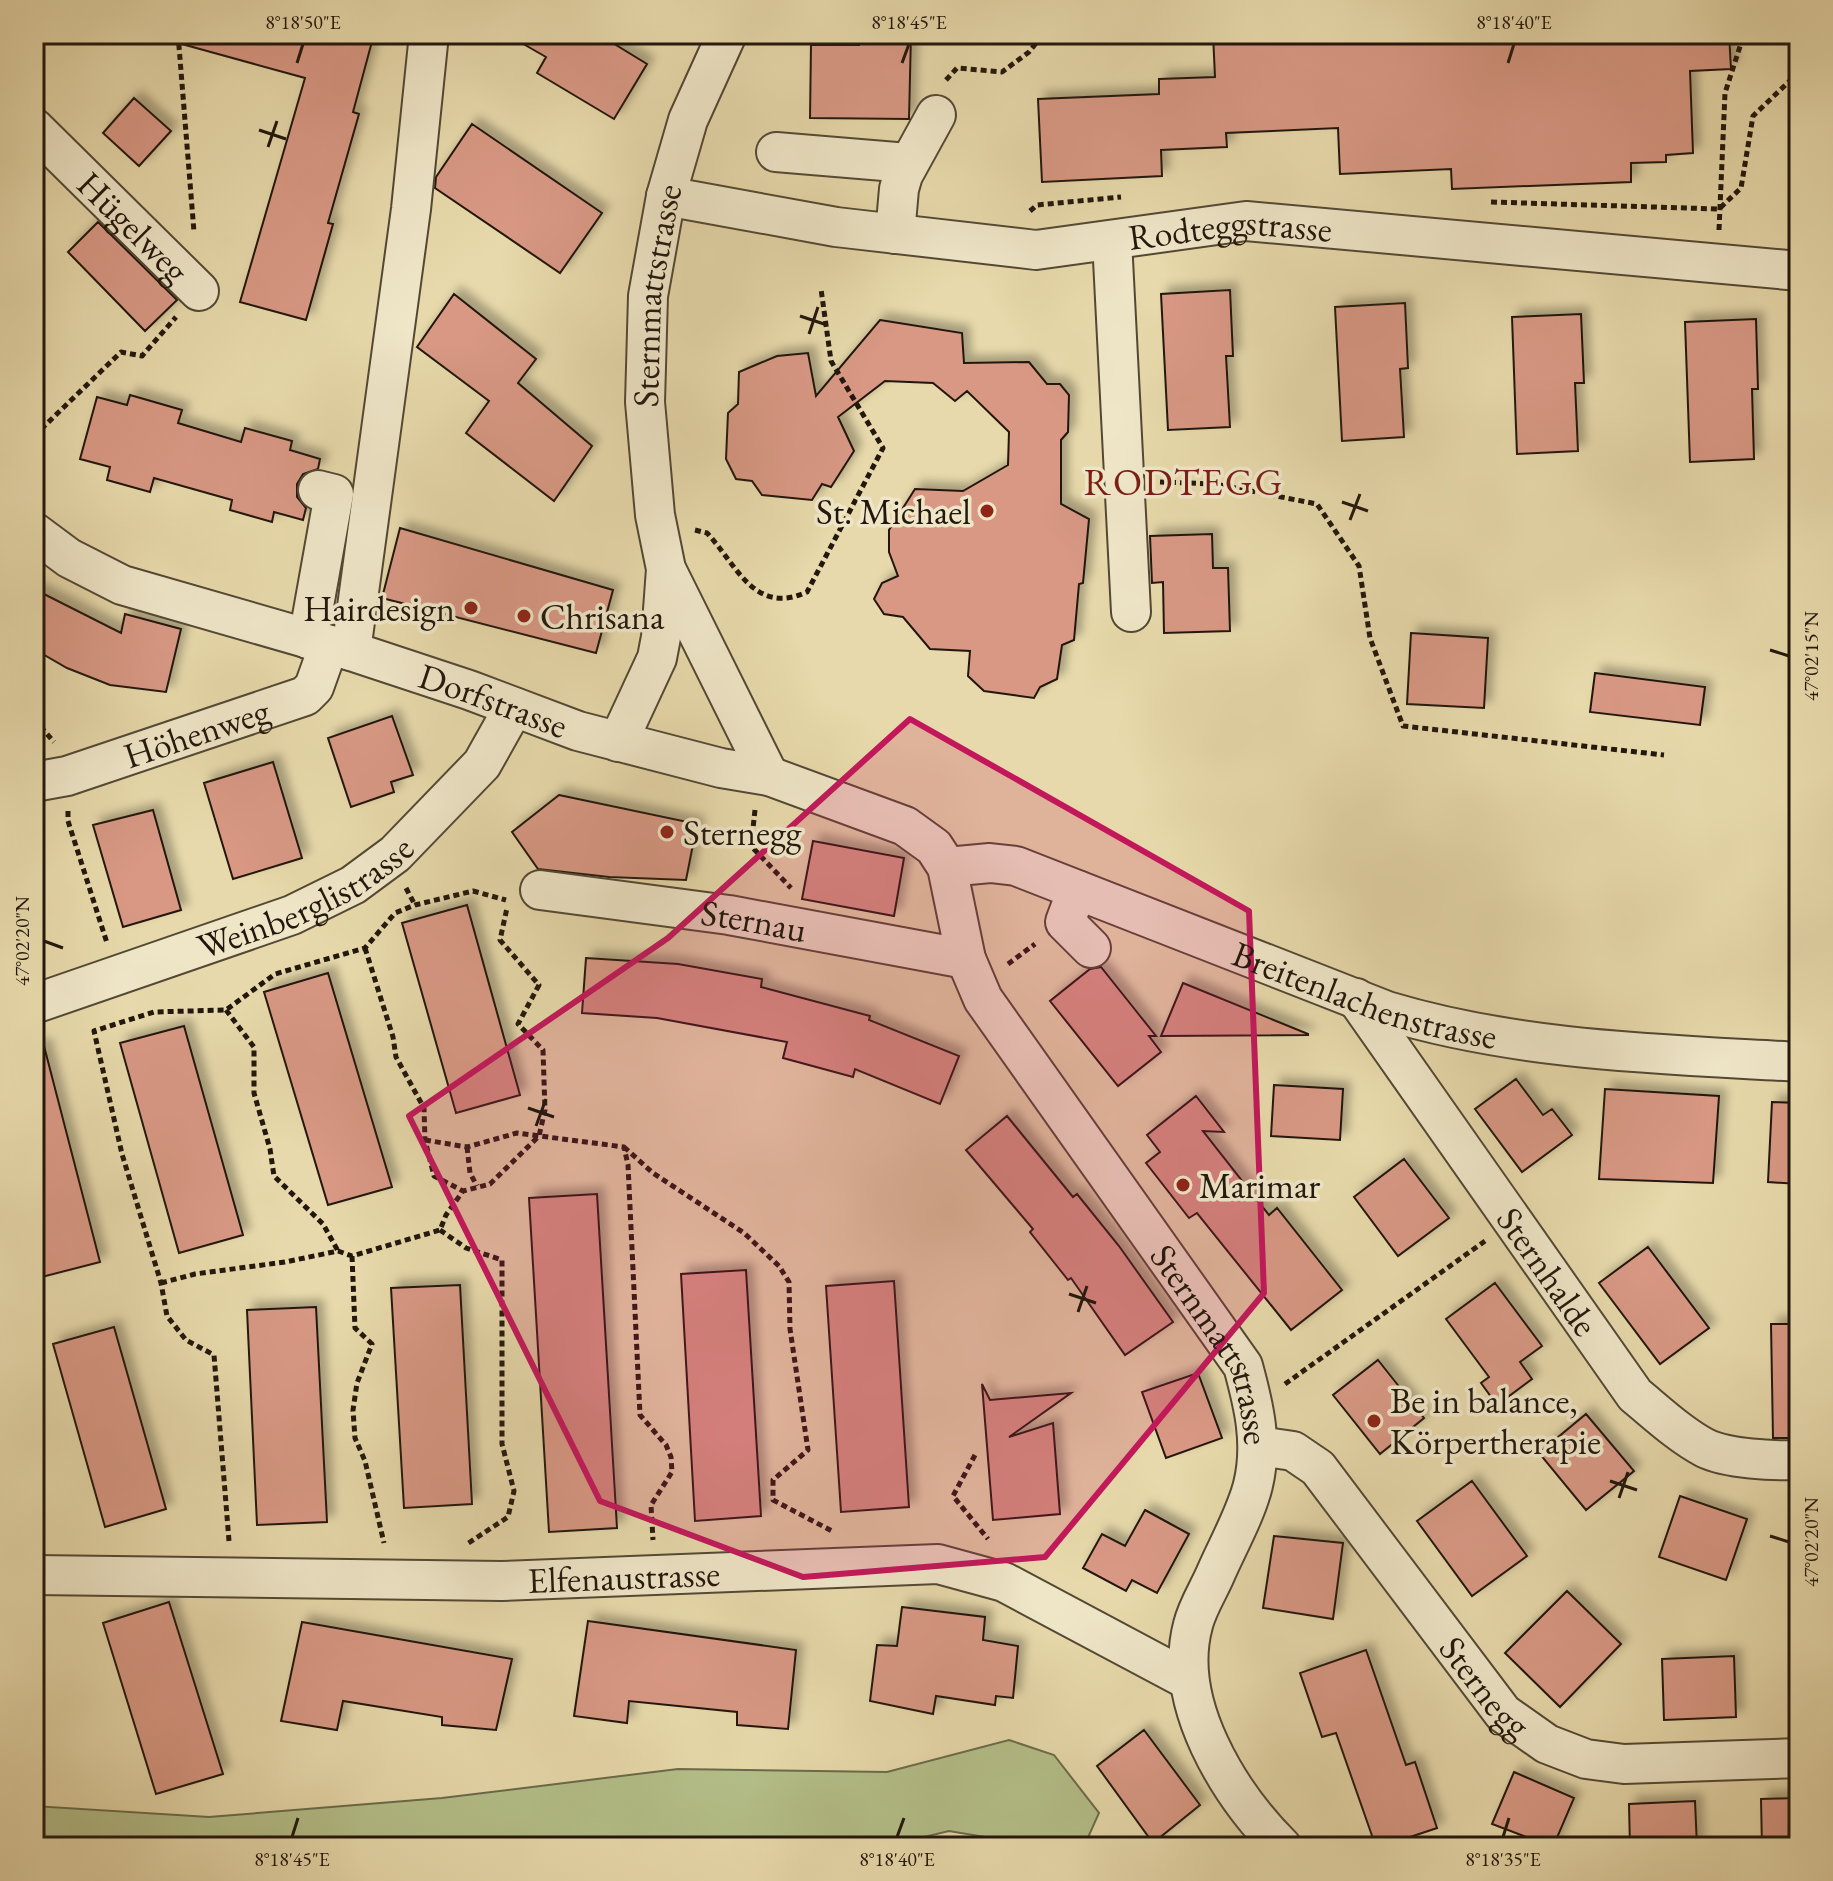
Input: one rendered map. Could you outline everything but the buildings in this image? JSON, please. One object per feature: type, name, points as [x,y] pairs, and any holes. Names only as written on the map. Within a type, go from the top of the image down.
[{"type":"street","points":[[329,645],[411,209],[429,34]]},
{"type":"street","name":"Sternmattstrasse","points":[[727,34],[688,120],[666,196],[648,296],[645,402],[655,515],[666,569],[762,792]]},
{"type":"street","points":[[895,234],[899,189],[908,163],[936,115]]},
{"type":"street","name":"Hügelweg","points":[[34,128],[199,291]]},
{"type":"street","points":[[776,152],[908,163]]},
{"type":"street","name":"Rodteggstrasse","points":[[666,196],[836,227],[1036,250],[1246,221],[1799,271]]},
{"type":"street","points":[[1112,240],[1131,612]]},
{"type":"street","points":[[318,490],[334,494],[329,645]]},
{"type":"street","name":"Dorfstrasse","points":[[34,532],[69,558],[122,585],[329,645],[578,731],[721,768],[762,792],[905,826],[934,847],[947,867]]},
{"type":"street","name":"Sternmattstrasse","points":[[618,742],[657,658],[666,569]]},
{"type":"street","name":"Höhenweg","points":[[50,779],[305,696],[314,687],[329,645]]},
{"type":"street","name":"Weinberglistrasse","points":[[34,1004],[292,915],[353,885],[395,854],[482,764],[514,707]]},
{"type":"street","name":"Breitenlachenstrasse","points":[[947,867],[990,863],[1016,866],[1356,998],[1432,1024],[1506,1038],[1684,1055],[1799,1062]]},
{"type":"street","name":"Sternmattstrasse","points":[[947,867],[966,959],[974,982],[993,1017],[1243,1366],[1254,1405],[1259,1446],[1253,1487],[1193,1626],[1188,1680],[1199,1717],[1222,1770],[1259,1824],[1282,1847]]},
{"type":"street","name":"Sternau","points":[[540,890],[729,915],[966,959]]},
{"type":"street","points":[[1077,890],[1065,922],[1091,948]]},
{"type":"street","name":"Sternhalde","points":[[1356,998],[1635,1395],[1670,1425],[1708,1449],[1752,1458],[1799,1460]]},
{"type":"street","name":"Sternegg","points":[[1259,1446],[1293,1451],[1318,1468],[1503,1713],[1547,1744],[1586,1759],[1624,1764],[1799,1758]]},
{"type":"street","name":"Elfenaustrasse","points":[[34,1575],[502,1581],[938,1564],[1004,1582],[1188,1680]]},
{"type":"path","points":[[34,436],[121,352],[142,356],[199,291],[178,34]]},
{"type":"path","points":[[936,115],[939,88],[957,68],[1002,72],[1029,52],[1043,34]]},
{"type":"path","points":[[1718,263],[1725,93],[1744,34]]},
{"type":"path","points":[[1719,209],[1741,188],[1753,116],[1799,72]]},
{"type":"path","points":[[683,532],[701,529],[707,533],[754,589],[774,600],[790,599],[807,592],[883,448],[831,361],[821,289]]},
{"type":"path","points":[[1124,480],[1215,484],[1317,504],[1359,566],[1370,638],[1403,726],[1664,755]]},
{"type":"path","points":[[50,779],[68,821],[108,945]]},
{"type":"path","points":[[762,792],[751,846],[794,892],[791,926]]},
{"type":"path","points":[[229,1542],[214,1355],[186,1340],[167,1316],[161,1283],[127,1173],[94,1031],[154,1012],[226,1010],[275,974],[365,948],[395,913],[415,905],[473,891],[508,901],[500,940],[539,985],[518,1024],[543,1050],[545,1110],[539,1136],[490,1184],[463,1191],[446,1215],[440,1230]]},
{"type":"path","points":[[365,948],[393,1037],[396,1057],[424,1108],[425,1140],[434,1176],[463,1191]]},
{"type":"path","points":[[226,1010],[254,1047],[254,1093],[270,1149],[274,1176],[323,1224],[338,1251]]},
{"type":"path","points":[[425,1140],[467,1147],[517,1133],[624,1147],[653,1173],[744,1233],[779,1266],[789,1282],[790,1329],[808,1450],[773,1480],[773,1500],[844,1537]]},
{"type":"path","points":[[467,1147],[470,1173],[477,1186]]},
{"type":"path","points":[[624,1147],[628,1165],[640,1415],[666,1445],[671,1457],[672,1472],[651,1505],[654,1549]]},
{"type":"path","points":[[161,1283],[195,1274],[285,1262],[338,1251],[352,1256],[440,1230]]},
{"type":"path","points":[[440,1230],[466,1248],[502,1260],[502,1444],[514,1491],[513,1499],[508,1517],[466,1545]]},
{"type":"path","points":[[1277,1389],[1485,1241]]},
{"type":"path","points":[[352,1256],[355,1328],[372,1344],[357,1383],[353,1410],[355,1438],[365,1461],[387,1556]]},
{"type":"path","points":[[975,1455],[953,1496],[988,1537],[980,1575]]},
{"type":"highlighted area","points":[[910,719],[1249,911],[1264,1293],[1045,1557],[803,1577],[600,1501],[409,1116],[668,938]]},
{"type":"green space","points":[[1009,1740],[1054,1755],[1099,1813],[1086,1842],[1074,1847],[1028,1847],[949,1831],[882,1847],[34,1847],[34,1806],[209,1817],[442,1798],[678,1769],[887,1772]]},
{"type":"place","name":"St. Michael","points":[[987,511]]},
{"type":"place","name":"Hairdesign","points":[[471,608]]},
{"type":"place","name":"Chrisana","points":[[524,616]]},
{"type":"place","name":"Sternegg","points":[[667,832]]},
{"type":"place","name":"Marimar","points":[[1183,1185]]},
{"type":"place","name":"Be in balance, Körpertherapie","points":[[1374,1421]]},
{"type":"district","name":"RODTEGG","points":[[1184,482]]}]
